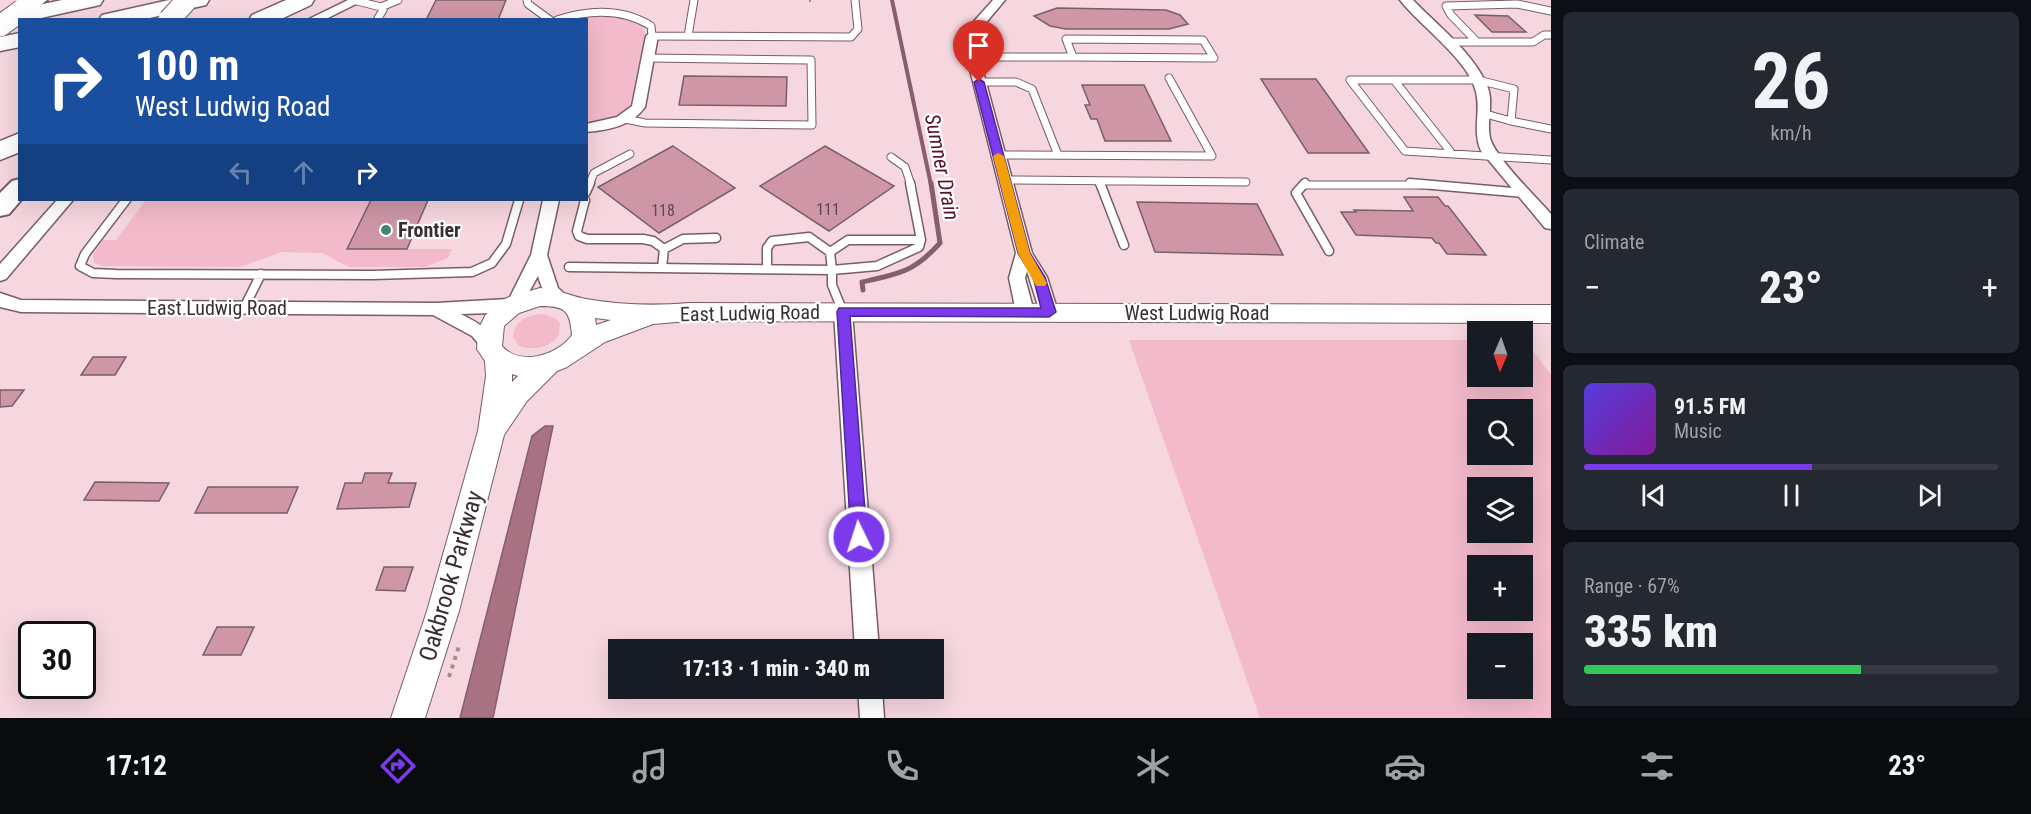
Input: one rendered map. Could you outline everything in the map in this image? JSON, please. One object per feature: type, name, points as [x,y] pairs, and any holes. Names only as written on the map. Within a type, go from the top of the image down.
[{"type":"highway","points":[[0,20],[92,0]]},
{"type":"highway","points":[[119,18],[198,0]]},
{"type":"highway","points":[[264,18],[303,0]]},
{"type":"highway","points":[[0,44],[18,40]]},
{"type":"highway","points":[[0,152],[18,142]]},
{"type":"main road","points":[[171,18],[187,0]]},
{"type":"main road","points":[[0,26],[32,3]]},
{"type":"main road","points":[[0,208],[18,188]]},
{"type":"main road","points":[[540,297],[568,302],[582,313],[585,332],[574,350],[562,359],[547,365],[522,368],[510,365],[493,351],[488,335],[491,325],[504,310],[514,304],[540,297]]},
{"type":"main road","name":"East Ludwig Road","points":[[568,302],[615,312],[657,315],[689,312],[843,312]]},
{"type":"main road","name":"West Ludwig Road","points":[[843,312],[1551,314]]},
{"type":"main road","name":"East Ludwig Road","points":[[574,350],[596,335],[657,315]]},
{"type":"main road","name":"Oakbrook Parkway","points":[[408,718],[436,639],[492,432],[500,371],[493,351]]},
{"type":"main road","name":"Oakbrook Parkway","points":[[492,432],[516,393],[532,376],[547,365]]},
{"type":"street","points":[[317,18],[357,0]]},
{"type":"street","points":[[999,0],[973,30],[969,42],[971,57],[1024,253],[1039,277],[1049,312]]},
{"type":"street","points":[[1406,0],[1476,75],[1483,92],[1481,138],[1493,157],[1551,224]]},
{"type":"street","points":[[588,128],[603,127],[624,119],[639,106],[652,36]]},
{"type":"street","points":[[0,275],[64,201]]},
{"type":"street","points":[[514,304],[522,293],[539,255],[551,201]]},
{"type":"street","points":[[1024,253],[1017,278],[1025,312]]},
{"type":"street","points":[[539,255],[551,291],[568,302]]},
{"type":"street","name":"East Ludwig Road","points":[[0,299],[9,304],[21,306],[436,309],[514,304]]},
{"type":"street","name":"East Ludwig Road","points":[[436,309],[478,331],[493,351]]},
{"type":"street","points":[[843,312],[866,639]]},
{"type":"street","points":[[871,699],[872,718]]},
{"type":"lane","points":[[357,0],[381,7],[398,0]]},
{"type":"lane","points":[[527,0],[528,4],[547,18]]},
{"type":"lane","points":[[687,36],[694,0]]},
{"type":"lane","points":[[565,18],[584,14],[633,16],[651,26],[652,36],[851,37],[858,29],[855,0]]},
{"type":"lane","points":[[1477,42],[1451,15],[1446,6],[1527,4],[1545,7],[1551,11]]},
{"type":"lane","points":[[378,18],[381,7]]},
{"type":"lane","points":[[1446,42],[1533,42],[1544,35],[1551,35]]},
{"type":"lane","points":[[971,57],[1073,58],[1214,58],[1203,40],[1066,39],[1073,58]]},
{"type":"lane","points":[[624,119],[645,123],[812,125],[811,60],[648,58]]},
{"type":"lane","points":[[998,155],[1212,156],[1169,78]]},
{"type":"lane","points":[[1511,122],[1514,89],[1478,80],[1350,80],[1405,151],[1551,160]]},
{"type":"lane","points":[[1394,80],[1450,152]]},
{"type":"lane","points":[[979,82],[1016,82],[1032,88],[1058,155]]},
{"type":"lane","points":[[1482,113],[1511,122],[1551,129]]},
{"type":"lane","points":[[588,187],[594,173],[630,154]]},
{"type":"lane","points":[[569,267],[832,270],[868,269],[885,265],[919,247],[921,240],[909,175],[905,167],[891,157]]},
{"type":"lane","points":[[1004,180],[1245,182]]},
{"type":"lane","points":[[1099,181],[1124,245]]},
{"type":"lane","points":[[1329,251],[1296,193],[1305,183],[1409,183],[1524,193]]},
{"type":"lane","points":[[125,201],[85,254],[80,266],[93,273],[472,272],[492,263],[506,244],[519,201]]},
{"type":"lane","points":[[585,201],[577,231],[579,236],[587,239],[643,239],[653,241],[664,249]]},
{"type":"lane","points":[[767,269],[767,248],[772,241],[809,237],[830,252],[832,285],[843,312]]},
{"type":"lane","points":[[664,249],[683,239],[716,238]]},
{"type":"lane","points":[[830,252],[848,240],[921,240]]},
{"type":"lane","points":[[662,268],[664,249]]},
{"type":"lane","points":[[243,308],[261,274]]},
{"type":"path","points":[[446,686],[460,643]]},
{"type":"shaded area","points":[[622,17],[641,25],[645,33],[630,106],[616,117],[605,121],[588,123],[588,18],[579,18]]},
{"type":"shaded area","points":[[145,201],[371,201],[347,249],[452,249],[448,258],[425,267],[349,267],[322,253],[282,252],[240,267],[102,266],[94,263],[93,255],[103,240],[116,240]]},
{"type":"shaded area","points":[[544,314],[560,323],[559,335],[546,346],[531,348],[519,346],[513,336],[520,322],[533,315]]},
{"type":"shaded area","points":[[1129,340],[1467,340],[1467,387],[1533,387],[1533,351],[1551,375],[1551,718],[1260,718]]},
{"type":"shaded area","points":[[545,426],[553,426],[493,718],[460,718],[532,436]]},
{"type":"building","points":[[436,0],[506,0],[499,18],[427,18]]},
{"type":"building","points":[[1057,8],[1166,10],[1180,15],[1188,24],[1169,29],[1066,29],[1050,26],[1034,16]]},
{"type":"building","points":[[1475,15],[1508,16],[1526,32],[1492,32]]},
{"type":"building","points":[[684,76],[787,77],[786,106],[679,105]]},
{"type":"building","points":[[1261,79],[1316,79],[1369,153],[1308,153]]},
{"type":"building","points":[[1082,85],[1144,85],[1171,141],[1105,141],[1097,119],[1091,119],[1085,105],[1090,105]]},
{"type":"building","points":[[673,146],[735,188],[659,233],[598,187]]},
{"type":"building","points":[[825,146],[894,186],[829,231],[760,186]]},
{"type":"building","points":[[1404,197],[1438,197],[1445,206],[1448,206],[1486,255],[1447,254],[1432,238],[1356,235],[1341,212],[1356,212],[1354,210],[1413,211]]},
{"type":"building","name":"Frontier","points":[[371,201],[428,201],[407,249],[347,249]]},
{"type":"building","points":[[1137,202],[1257,204],[1283,255],[1155,252]]},
{"type":"building","points":[[93,357],[126,357],[115,375],[81,375]]},
{"type":"building","points":[[0,390],[24,390],[12,406],[0,407]]},
{"type":"building","points":[[365,473],[392,473],[388,483],[416,483],[409,507],[337,509],[345,483],[362,483]]},
{"type":"building","points":[[95,482],[169,483],[159,501],[84,500]]},
{"type":"building","points":[[208,487],[298,487],[287,513],[195,513]]},
{"type":"building","points":[[384,567],[413,567],[405,591],[376,590]]},
{"type":"building","points":[[217,627],[254,627],[241,655],[203,655]]},
{"type":"waterway","name":"Sumner Drain","points":[[892,0],[931,185]]},
{"type":"waterway","name":"Sumner Drain","points":[[863,290],[862,282],[886,277],[914,266],[940,243],[931,183]]},
{"type":"slow traffic","points":[[998,156],[1024,253],[1041,283]]},
{"type":"place","name":"Frontier","points":[[386,230]]},
{"type":"route","points":[[859,537],[843,312],[1049,312],[1039,277],[1024,253],[979,82]]}]
